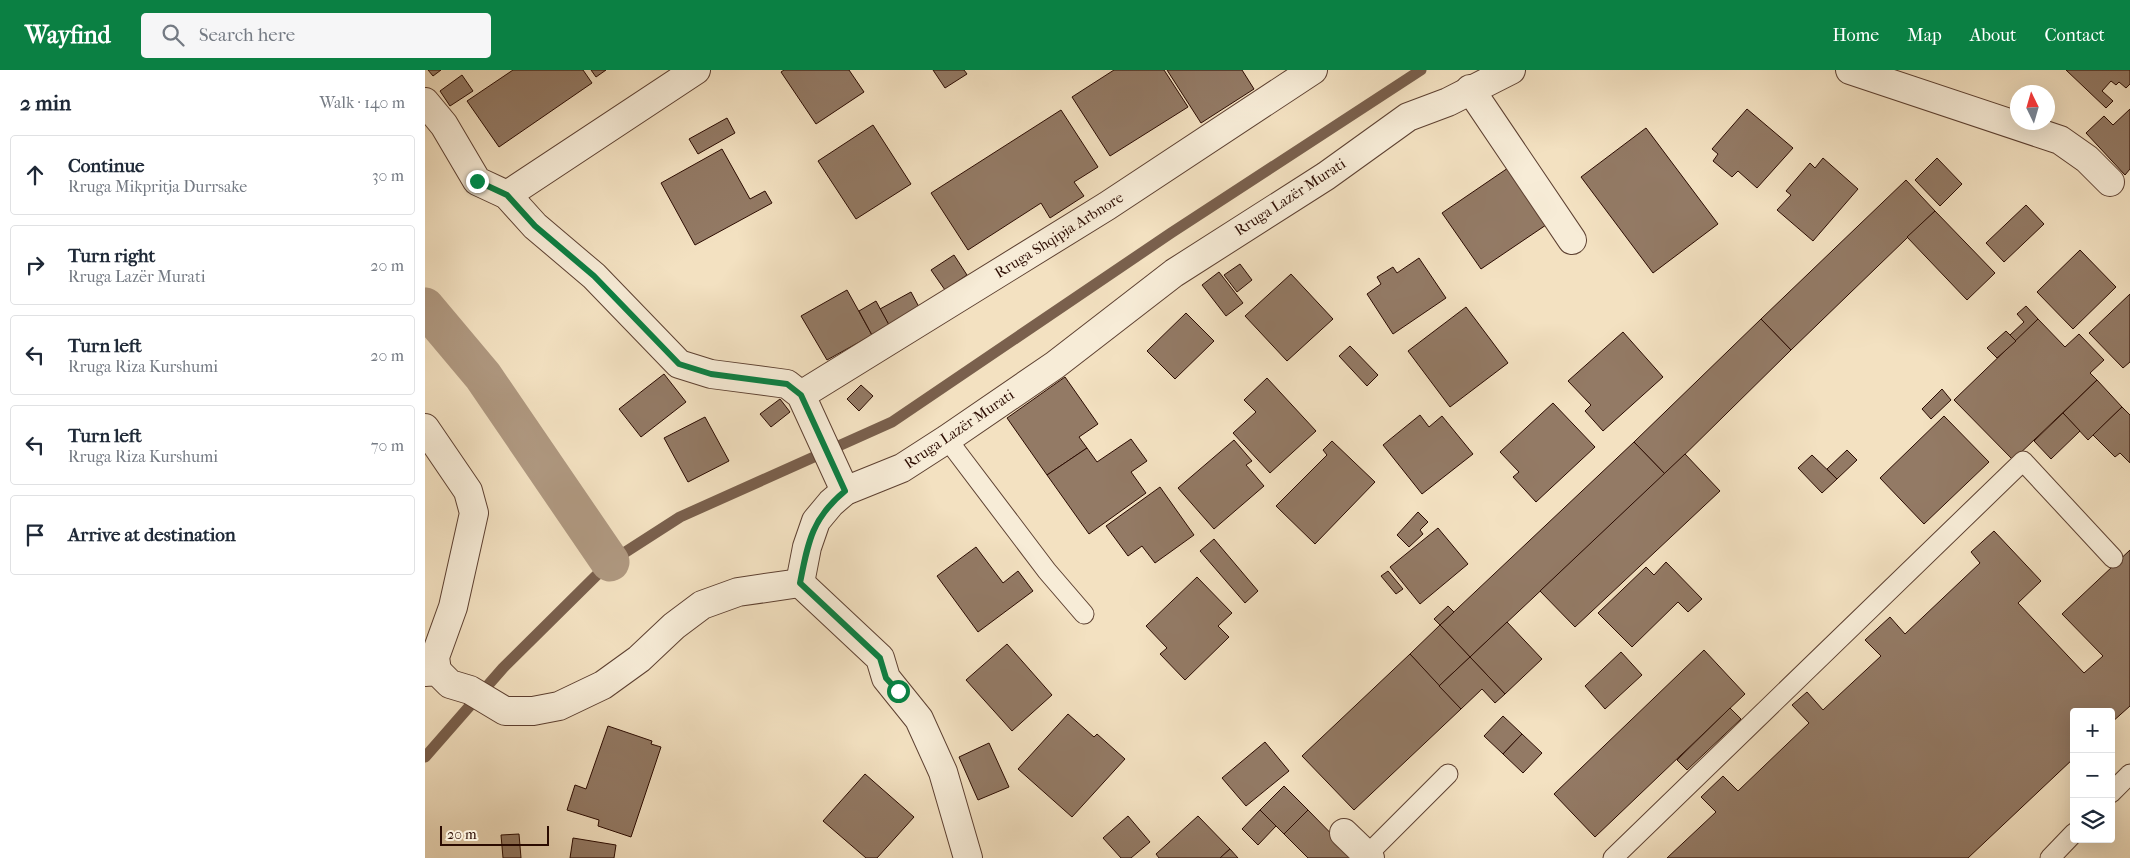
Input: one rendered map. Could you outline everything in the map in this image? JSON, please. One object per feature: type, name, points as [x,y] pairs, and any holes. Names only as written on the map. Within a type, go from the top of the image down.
[{"type":"street","points":[[507,195],[696,70]]},
{"type":"street","name":"Rruga Shqipja Arbnore","points":[[801,395],[1107,206],[1313,70]]},
{"type":"street","name":"Rruga Lazër Murati","points":[[800,583],[807,547],[816,521],[831,503],[845,491],[902,468],[947,439],[1055,365],[1174,273],[1318,182],[1408,117],[1448,102],[1470,89],[1511,70]]},
{"type":"street","points":[[1850,70],[2060,140],[2087,159],[2110,182]]},
{"type":"street","points":[[1470,89],[1572,240]]},
{"type":"street","points":[[425,102],[444,125],[477,181],[507,195],[535,226],[594,276],[679,364],[711,374],[787,384],[801,395],[845,491]]},
{"type":"street","points":[[425,428],[468,492],[475,513],[453,607],[431,662],[450,684],[470,690],[505,710],[533,711],[559,706],[584,696],[639,659],[674,626],[713,600],[738,592],[800,583],[880,658],[886,678],[919,719],[943,772],[968,858]]},
{"type":"street","points":[[1344,833],[1369,856]]},
{"type":"lane","points":[[947,439],[1047,571],[1084,614]]},
{"type":"lane","points":[[1616,857],[2023,461],[2113,558]]},
{"type":"lane","points":[[1369,856],[1449,774]]},
{"type":"lane","points":[[2115,789],[2130,774]]},
{"type":"lane","points":[[2050,858],[2070,837]]},
{"type":"building","points":[[428,70],[441,70],[433,76]]},
{"type":"building","points":[[513,70],[583,70],[592,83],[499,147],[467,101]]},
{"type":"building","points":[[591,70],[606,70],[596,77]]},
{"type":"building","points":[[784,70],[849,70],[864,92],[816,124],[781,72]]},
{"type":"building","points":[[933,70],[964,70],[967,74],[945,88]]},
{"type":"building","points":[[1114,70],[1164,70],[1188,107],[1110,156],[1072,97]]},
{"type":"building","points":[[1167,70],[1242,70],[1254,89],[1201,123]]},
{"type":"building","points":[[2066,70],[2130,70],[2130,84],[2126,88],[2119,82],[2116,85],[2111,81],[2102,91],[2113,101],[2106,108]]},
{"type":"building","points":[[462,75],[473,91],[450,106],[440,91]]},
{"type":"building","points":[[1747,109],[1793,148],[1757,188],[1738,171],[1732,177],[1713,161],[1718,154],[1712,149]]},
{"type":"building","points":[[2130,109],[2130,169],[2125,175],[2086,133],[2104,116],[2113,125]]},
{"type":"building","points":[[1061,110],[1098,167],[1074,182],[1084,196],[1050,218],[1041,203],[968,250],[931,193]]},
{"type":"building","points":[[727,118],[735,133],[698,154],[689,139]]},
{"type":"building","points":[[873,125],[911,184],[856,219],[818,161]]},
{"type":"building","points":[[1646,128],[1718,224],[1653,273],[1581,177]]},
{"type":"building","points":[[722,149],[750,199],[765,191],[772,203],[695,245],[661,183]]},
{"type":"building","points":[[1823,158],[1858,189],[1813,241],[1777,210],[1791,195],[1786,191],[1810,163],[1815,168]]},
{"type":"building","points":[[1937,158],[1962,184],[1940,206],[1915,180]]},
{"type":"building","points":[[1508,168],[1546,225],[1481,269],[1442,213]]},
{"type":"building","points":[[1906,180],[1935,211],[1791,350],[1761,319]]},
{"type":"building","points":[[2026,205],[2044,224],[2004,262],[1986,243]]},
{"type":"building","points":[[1935,211],[1995,273],[1967,300],[1907,237]]},
{"type":"building","points":[[2080,250],[2116,287],[2073,329],[2037,292]]},
{"type":"building","points":[[954,255],[967,275],[945,290],[931,270]]},
{"type":"building","points":[[1419,258],[1446,298],[1393,334],[1367,294],[1381,284],[1377,277],[1393,267],[1397,273]]},
{"type":"building","points":[[1240,264],[1252,280],[1237,292],[1224,275]]},
{"type":"building","points":[[1219,272],[1243,303],[1226,316],[1202,285]]},
{"type":"building","points":[[1291,274],[1333,319],[1287,361],[1245,316]]},
{"type":"building","points":[[847,290],[872,335],[827,360],[801,316]]},
{"type":"building","points":[[911,292],[919,307],[889,325],[880,309]]},
{"type":"building","points":[[2130,294],[2130,362],[2123,368],[2089,333]]},
{"type":"building","points":[[876,301],[889,325],[872,335],[859,311]]},
{"type":"building","points":[[2026,306],[2038,319],[2016,341],[2010,335],[2024,322],[2017,314]]},
{"type":"building","points":[[1466,307],[1508,363],[1450,407],[1408,351]]},
{"type":"building","points":[[1186,313],[1214,341],[1175,379],[1147,351]]},
{"type":"building","points":[[1761,319],[1791,350],[1665,474],[1634,442]]},
{"type":"building","points":[[2038,319],[2065,347],[2079,334],[2104,360],[2090,373],[2097,380],[2013,460],[1954,400]]},
{"type":"building","points":[[2006,331],[2016,341],[1997,358],[1987,348]]},
{"type":"building","points":[[1623,332],[1663,377],[1603,431],[1585,411],[1591,405],[1568,381]]},
{"type":"building","points":[[1350,346],[1378,375],[1367,386],[1339,356]]},
{"type":"building","points":[[664,374],[686,402],[641,437],[619,409]]},
{"type":"building","points":[[1065,377],[1098,424],[1079,437],[1087,448],[1047,475],[1007,418]]},
{"type":"building","points":[[1267,378],[1316,431],[1270,473],[1233,433],[1256,412],[1244,400]]},
{"type":"building","points":[[2097,380],[2122,407],[2088,440],[2063,413]]},
{"type":"building","points":[[861,385],[873,396],[859,411],[847,399]]},
{"type":"building","points":[[1942,389],[1951,400],[1931,419],[1922,409]]},
{"type":"building","points":[[780,399],[790,412],[771,427],[760,414]]},
{"type":"building","points":[[1553,403],[1595,447],[1536,502],[1513,477],[1519,472],[1500,452]]},
{"type":"building","points":[[2122,407],[2130,415],[2130,463],[2120,453],[2115,457],[2093,435]]},
{"type":"building","points":[[2063,413],[2080,431],[2051,459],[2034,441]]},
{"type":"building","points":[[1420,415],[1429,427],[1442,416],[1473,454],[1422,494],[1383,445]]},
{"type":"building","points":[[1944,416],[1989,462],[1924,524],[1880,478]]},
{"type":"building","points":[[705,417],[729,461],[688,482],[664,438]]},
{"type":"building","points":[[1131,439],[1147,461],[1131,472],[1146,493],[1089,534],[1047,475],[1087,448],[1097,462]]},
{"type":"building","points":[[1234,440],[1252,461],[1246,465],[1264,486],[1214,529],[1178,488]]},
{"type":"building","points":[[1332,441],[1375,482],[1315,544],[1276,506],[1327,455],[1323,450]]},
{"type":"building","points":[[1634,442],[1665,474],[1470,657],[1440,625]]},
{"type":"building","points":[[1847,450],[1857,460],[1837,479],[1827,469]]},
{"type":"building","points":[[1685,454],[1720,491],[1575,627],[1540,591]]},
{"type":"building","points":[[1812,455],[1837,479],[1822,493],[1798,468]]},
{"type":"building","points":[[1160,487],[1194,535],[1155,563],[1142,546],[1128,556],[1106,526]]},
{"type":"building","points":[[1418,512],[1428,522],[1420,530],[1423,534],[1409,547],[1397,535]]},
{"type":"building","points":[[1438,528],[1468,564],[1420,604],[1390,567]]},
{"type":"building","points":[[1994,531],[2041,581],[2018,603],[2084,673],[2103,656],[2062,614],[2130,550],[2130,706],[2115,719],[2115,708],[2070,708],[2070,762],[1968,858],[1667,858],[1716,812],[1701,797],[1723,776],[1738,791],[1809,723],[1792,705],[1807,692],[1823,710],[1881,656],[1865,640],[1890,617],[1905,634],[1980,563],[1971,552]]},
{"type":"building","points":[[1214,539],[1258,591],[1245,603],[1200,551]]},
{"type":"building","points":[[976,547],[1003,583],[1018,571],[1033,591],[978,632],[937,576]]},
{"type":"building","points":[[1666,562],[1702,599],[1688,612],[1678,602],[1632,647],[1598,613],[1646,567],[1654,575]]},
{"type":"building","points":[[1388,571],[1403,589],[1396,594],[1381,576]]},
{"type":"building","points":[[1197,577],[1232,613],[1218,626],[1229,637],[1185,680],[1160,654],[1167,648],[1146,626]]},
{"type":"building","points":[[1448,606],[1454,612],[1440,625],[1434,619]]},
{"type":"building","points":[[1507,622],[1542,659],[1505,694],[1470,657]]},
{"type":"building","points":[[1440,625],[1470,657],[1439,686],[1410,654]]},
{"type":"building","points":[[1007,644],[1052,695],[1012,731],[966,680]]},
{"type":"building","points":[[1704,650],[1745,694],[1595,837],[1554,794]]},
{"type":"building","points":[[1621,652],[1642,675],[1605,709],[1585,686]]},
{"type":"building","points":[[1410,654],[1461,709],[1354,810],[1302,756]]},
{"type":"building","points":[[1470,657],[1505,694],[1495,703],[1482,689],[1461,709],[1439,686]]},
{"type":"building","points":[[1730,708],[1741,719],[1687,770],[1677,760]]},
{"type":"building","points":[[1068,714],[1094,737],[1097,734],[1125,759],[1072,817],[1018,769]]},
{"type":"building","points":[[1503,716],[1522,734],[1503,754],[1484,736]]},
{"type":"building","points":[[608,726],[652,741],[651,744],[661,747],[631,837],[598,826],[599,820],[567,810],[575,785],[586,789]]},
{"type":"building","points":[[1522,734],[1542,753],[1523,773],[1503,754]]},
{"type":"building","points":[[1265,742],[1289,771],[1246,806],[1222,778]]},
{"type":"building","points":[[989,743],[1009,787],[978,800],[959,757]]},
{"type":"building","points":[[865,774],[914,817],[877,858],[866,858],[823,821]]},
{"type":"building","points":[[1284,786],[1308,810],[1284,834],[1260,810]]},
{"type":"building","points":[[1260,810],[1276,826],[1258,845],[1242,829]]},
{"type":"building","points":[[1308,810],[1352,855],[1349,858],[1308,858],[1284,834]]},
{"type":"building","points":[[1128,816],[1150,842],[1131,858],[1121,858],[1103,838]]},
{"type":"building","points":[[1198,816],[1230,849],[1220,858],[1159,858],[1156,854]]},
{"type":"building","points":[[519,834],[521,858],[503,858],[501,835]]},
{"type":"building","points":[[573,838],[616,845],[614,858],[570,858]]},
{"type":"building","points":[[1230,849],[1238,858],[1220,858]]},
{"type":"waterway","points":[[425,757],[503,668],[610,562],[680,517],[892,422],[1171,233],[1421,70]]},
{"type":"waterway","points":[[425,307],[483,376],[610,562]]},
{"type":"route","points":[[477,181],[507,195],[535,226],[594,276],[679,364],[711,374],[787,384],[801,395],[845,491],[831,503],[816,521],[807,547],[800,583],[880,658],[886,678],[898,691]]}]
